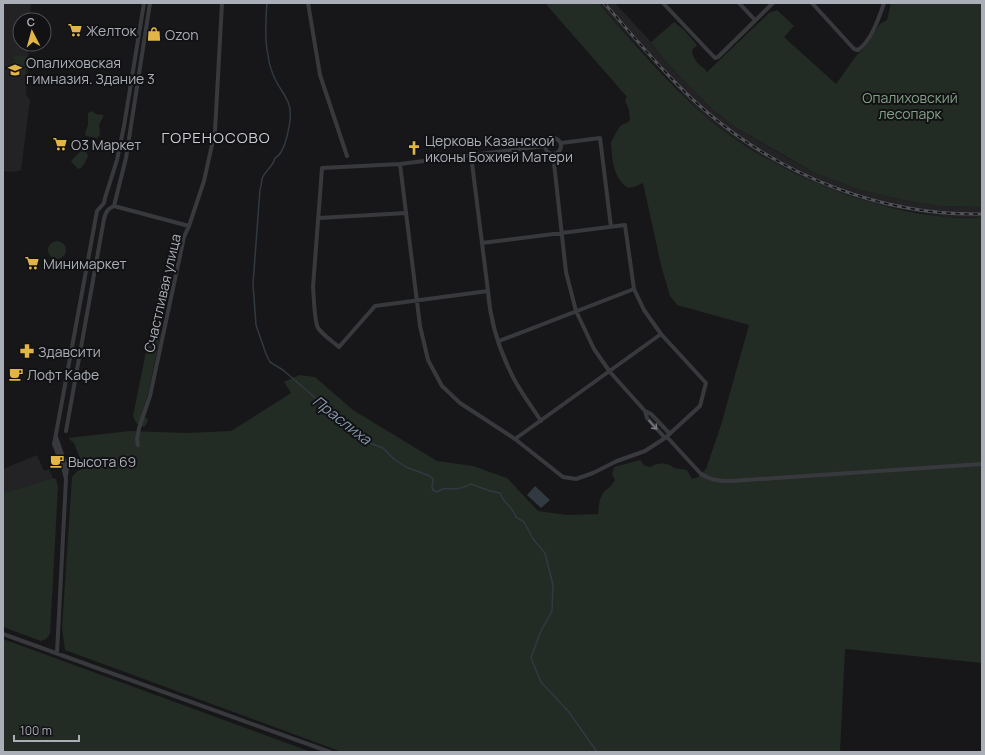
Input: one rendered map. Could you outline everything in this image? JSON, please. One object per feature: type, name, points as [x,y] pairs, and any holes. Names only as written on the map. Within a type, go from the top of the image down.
[{"type":"street","points":[[57,653],[67,469],[56,434],[97,211],[104,203],[117,160],[124,126],[144,3]]},
{"type":"street","points":[[114,206],[126,158],[150,3]]},
{"type":"street","name":"Счастливая улица","points":[[138,445],[137,440],[139,428],[150,396],[184,237],[204,181],[216,131],[222,3]]},
{"type":"street","points":[[308,3],[320,75],[347,156]]},
{"type":"street","points":[[663,3],[715,58],[718,57],[773,3]]},
{"type":"street","points":[[738,3],[755,20]]},
{"type":"street","points":[[812,3],[854,49],[858,50],[862,47],[877,23],[884,3]]},
{"type":"street","points":[[554,137],[559,139],[561,143],[561,148],[558,153],[553,154],[549,153],[544,146],[549,138],[554,137]]},
{"type":"street","points":[[561,143],[600,138],[611,227]]},
{"type":"street","points":[[488,291],[375,306],[339,347],[318,327],[313,287],[322,168],[400,164],[544,146]]},
{"type":"street","points":[[553,154],[566,272],[576,311],[594,349],[610,372],[645,411],[647,418],[667,436],[701,474],[708,478],[730,481],[982,464]]},
{"type":"street","points":[[471,155],[490,312],[505,360],[515,380],[541,421]]},
{"type":"street","points":[[400,164],[418,300],[420,326],[428,360],[442,386],[460,403],[515,439],[563,477],[576,479],[593,473],[617,461],[645,451],[667,436],[700,406],[706,383],[661,334],[644,310],[634,289],[626,226],[482,244]]},
{"type":"street","points":[[66,430],[106,211],[114,206],[189,226]]},
{"type":"street","points":[[319,218],[406,213]]},
{"type":"street","points":[[499,341],[634,289]]},
{"type":"street","points":[[515,439],[661,334]]},
{"type":"street","points":[[3,634],[330,752]]},
{"type":"shaded area","points":[[3,3],[31,3],[30,12],[12,12],[12,52],[29,52],[26,95],[30,100],[21,170],[15,172],[3,171]]},
{"type":"shaded area","points":[[598,3],[615,3],[651,42],[666,62],[712,109],[738,129],[784,156],[815,173],[860,190],[903,200],[939,206],[982,207],[982,218],[946,217],[879,205],[817,184],[770,161],[727,133],[706,117],[684,96]]},
{"type":"shaded area","points":[[37,455],[44,471],[49,469],[53,478],[3,493],[3,469]]},
{"type":"shaded area","points":[[535,486],[550,500],[541,508],[527,495]]},
{"type":"green space","points":[[545,3],[598,3],[664,76],[706,117],[734,138],[766,158],[800,176],[836,191],[873,203],[910,212],[947,217],[982,218],[982,663],[845,649],[840,752],[342,752],[65,650],[62,628],[72,477],[77,471],[84,468],[74,443],[68,438],[129,431],[188,433],[231,431],[291,393],[284,382],[299,375],[315,377],[353,410],[437,461],[473,466],[507,478],[538,511],[567,515],[598,514],[602,495],[615,480],[612,474],[614,467],[640,460],[644,465],[650,467],[657,464],[664,464],[670,465],[674,468],[687,470],[692,479],[698,477],[706,469],[721,425],[749,325],[677,305],[670,296],[662,269],[643,183],[628,188],[619,179],[614,168],[611,142],[619,128],[630,120],[629,110],[625,100],[627,97]]},
{"type":"green space","name":"Опалиховский лесопарк","points":[[891,3],[982,3],[982,207],[939,206],[903,200],[860,190],[815,173],[738,129],[712,109],[666,62],[651,42],[674,22],[684,30],[697,45],[692,50],[692,53],[699,64],[706,70],[706,73],[769,13],[777,10],[794,26],[784,37],[836,84],[880,24],[887,20]]},
{"type":"green space","points":[[14,56],[26,56],[25,75],[13,75]]},
{"type":"green space","points":[[92,111],[96,114],[103,115],[99,125],[100,135],[97,138],[86,136],[85,133],[88,125],[88,113]]},
{"type":"green space","points":[[82,150],[87,153],[88,156],[84,165],[78,169],[71,161]]},
{"type":"green space","points":[[57,241],[63,244],[66,250],[63,256],[57,259],[51,256],[48,250],[51,244]]},
{"type":"green space","points":[[163,276],[167,278],[172,277],[172,279],[161,324],[161,333],[148,394],[142,414],[148,419],[145,426],[142,427],[136,423],[133,416],[161,277]]},
{"type":"green space","points":[[53,478],[56,479],[58,487],[50,634],[46,639],[41,641],[3,627],[3,493]]},
{"type":"green space","points":[[3,639],[311,752],[3,752]]},
{"type":"waterway","name":"Праслиха","points":[[267,3],[266,37],[269,62],[275,78],[288,102],[290,117],[288,134],[285,142],[279,155],[275,158],[273,164],[263,176],[260,189],[253,284],[256,325],[266,354],[270,362],[283,370],[354,431],[358,430],[367,442],[383,448],[394,459],[406,467],[430,476],[433,479],[433,490],[437,492],[444,489],[458,489],[471,484],[500,493],[503,500],[513,510],[516,517],[524,522],[533,539],[545,553],[553,585],[552,611],[540,633],[531,658],[541,682],[569,712],[597,752]]},
{"type":"railway","points":[[604,3],[654,60],[694,101],[738,136],[769,156],[802,174],[836,188],[872,200],[908,208],[945,213],[982,214]]},
{"type":"place","name":"Желток","points":[[75,30]]},
{"type":"place","name":"Ozon","points":[[154,34]]},
{"type":"place","name":"Опалиховская гимназия. Здание 3","points":[[15,70]]},
{"type":"place","name":"О3 Маркет","points":[[60,144]]},
{"type":"place","name":"Церковь Казанской иконы Божией Матери","points":[[414,148]]},
{"type":"place","name":"Минимаркет","points":[[32,263]]},
{"type":"place","name":"Здавсити","points":[[27,351]]},
{"type":"place","name":"Лофт Кафе","points":[[16,374]]},
{"type":"place","name":"Высота 69","points":[[57,461]]},
{"type":"district","name":"ГОРЕНОСОВО","points":[[216,137]]}]
